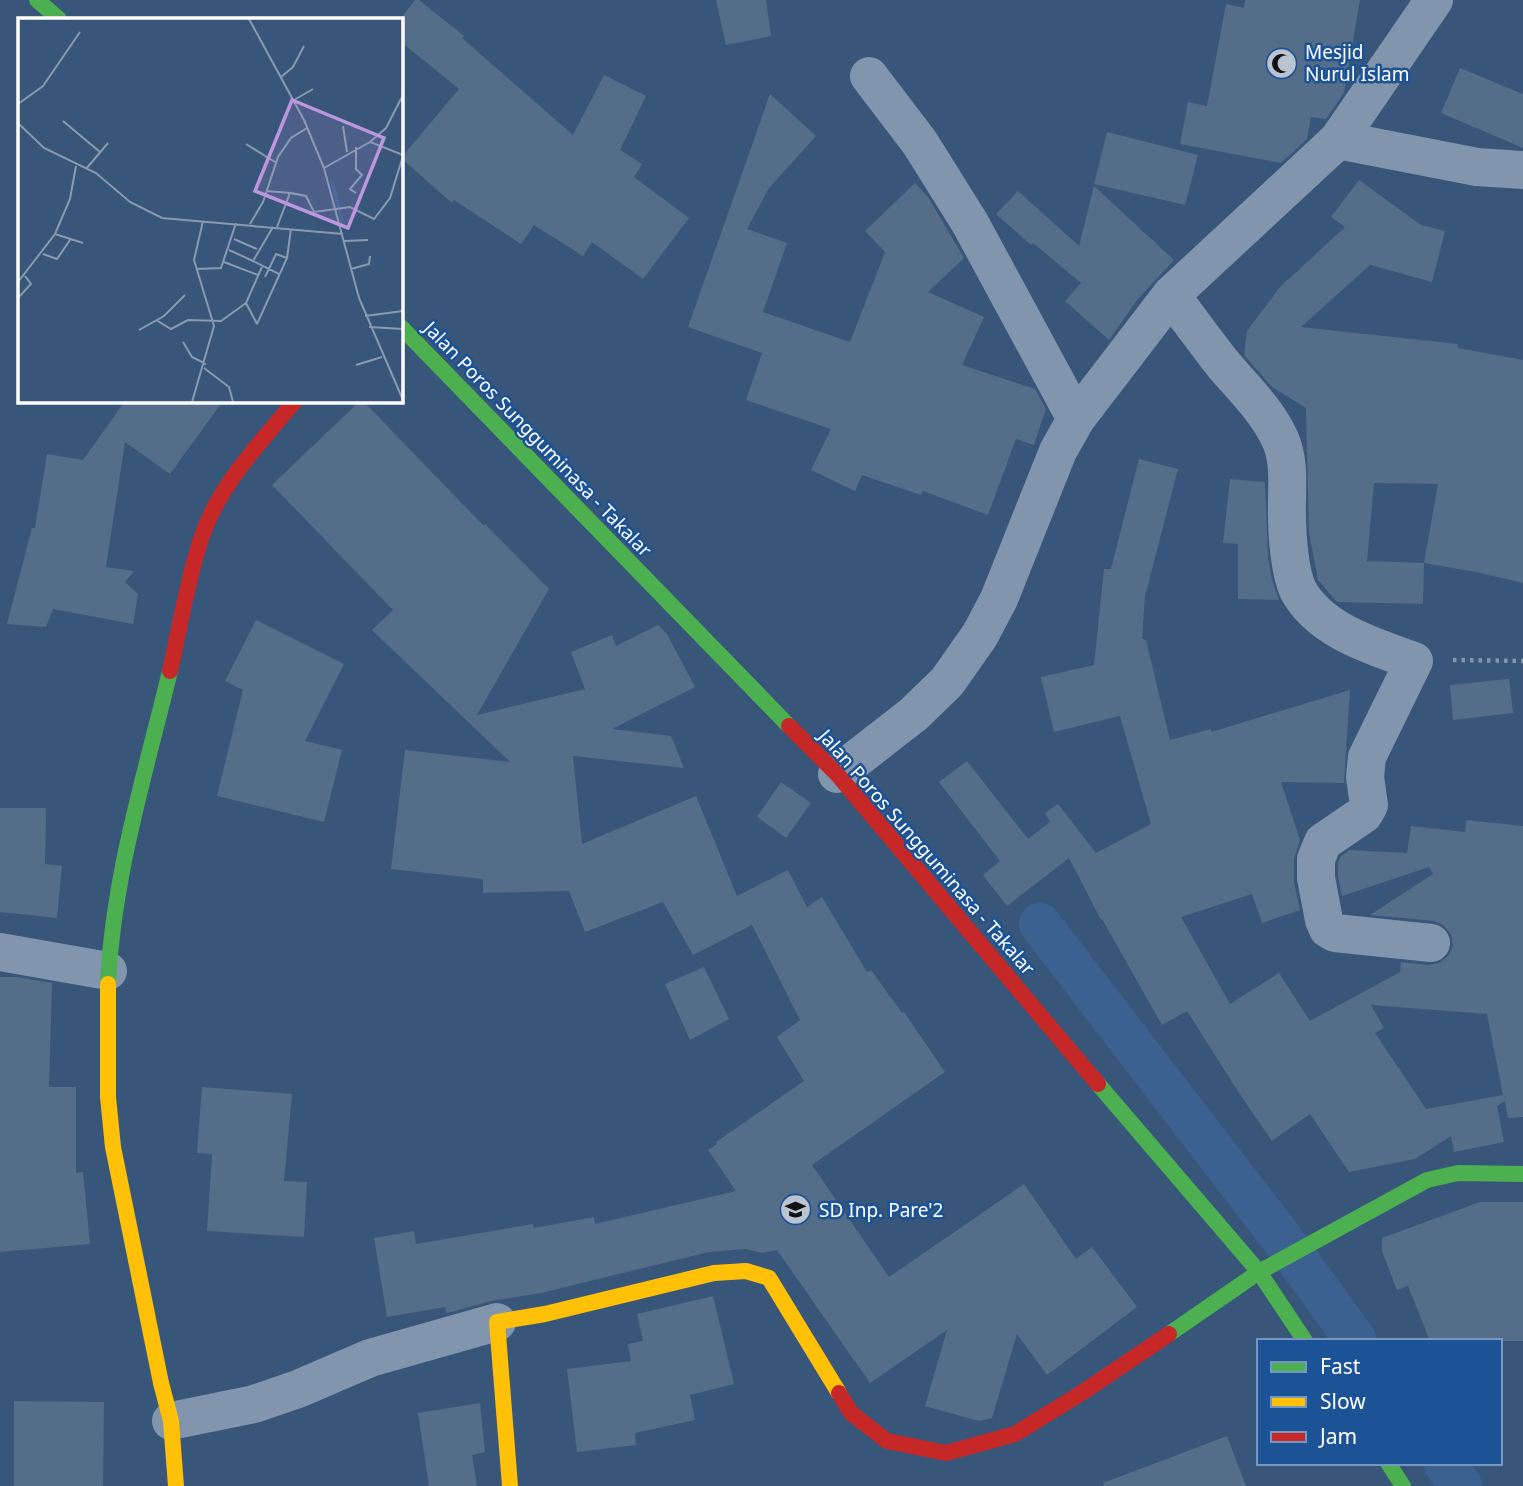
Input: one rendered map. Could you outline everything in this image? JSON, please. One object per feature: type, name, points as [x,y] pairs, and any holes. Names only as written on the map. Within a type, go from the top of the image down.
[{"type":"main road","points":[[37,0],[59,18]]},
{"type":"main road","name":"Jalan Poros Sungguminasa - Takalar","points":[[402,328],[837,774],[1259,1272],[1304,1339]]},
{"type":"main road","points":[[176,1486],[171,1421],[113,1147],[108,1097],[108,971],[119,880],[132,817],[201,538],[215,508],[240,467],[294,402]]},
{"type":"main road","points":[[510,1486],[502,1406],[498,1322],[556,1312],[714,1273],[746,1270],[769,1278],[850,1413],[887,1441],[946,1454],[1015,1434],[1083,1392],[1259,1272],[1427,1180],[1458,1174],[1523,1174]]},
{"type":"main road","points":[[1389,1465],[1403,1486]]},
{"type":"street","points":[[837,774],[914,714],[947,682],[980,635],[1004,587],[1058,451],[1076,419],[1171,295],[1338,140],[1434,0]]},
{"type":"street","points":[[869,76],[920,143],[970,223],[1076,419]]},
{"type":"street","points":[[1338,140],[1477,167],[1523,170]]},
{"type":"street","points":[[1171,295],[1223,364],[1250,392],[1281,440],[1288,481],[1287,519],[1297,589],[1307,604],[1326,622],[1364,643],[1413,661],[1367,757],[1365,777],[1368,805],[1364,814],[1323,842],[1316,859],[1316,878],[1324,920],[1328,929],[1335,933],[1431,943]]},
{"type":"street","points":[[0,951],[108,971]]},
{"type":"street","points":[[171,1421],[254,1404],[370,1359],[498,1322]]},
{"type":"path","points":[[1413,661],[1523,661]]},
{"type":"building","points":[[415,0],[419,0],[464,36],[462,38],[573,135],[604,75],[646,96],[620,150],[642,164],[634,177],[689,218],[643,279],[592,242],[583,256],[534,225],[521,244],[454,200],[452,203],[402,159],[459,89],[402,43],[401,18]]},
{"type":"building","points":[[716,0],[766,0],[771,36],[726,45]]},
{"type":"building","name":"Mesjid Nurul Islam","points":[[1245,0],[1360,0],[1344,93],[1326,119],[1311,117],[1307,139],[1281,163],[1180,144],[1188,102],[1207,106],[1226,4],[1244,8]]},
{"type":"building","points":[[1460,68],[1523,94],[1523,148],[1441,113]]},
{"type":"building","points":[[770,94],[816,136],[769,188],[747,229],[787,243],[763,312],[850,342],[885,252],[865,231],[915,183],[928,197],[964,258],[928,292],[984,317],[962,365],[1035,389],[1046,409],[1034,445],[1016,439],[988,515],[923,491],[921,495],[862,475],[855,491],[811,470],[831,429],[746,400],[762,353],[688,327]]},
{"type":"building","points":[[1107,132],[1198,155],[1185,205],[1094,184]]},
{"type":"building","points":[[1359,180],[1421,225],[1445,231],[1432,282],[1370,265],[1301,327],[1458,344],[1458,348],[1523,360],[1523,583],[1424,563],[1423,604],[1337,602],[1318,580],[1309,533],[1306,408],[1272,387],[1244,355],[1247,331],[1280,287],[1345,227],[1331,217]],"holes":[[[1374,483],[1438,484],[1424,563],[1367,561]]]},
{"type":"building","points":[[1094,186],[1174,260],[1138,299],[1109,340],[1065,301],[1081,283],[996,214],[1018,191],[1079,246]]},
{"type":"building","points":[[124,402],[222,402],[170,474],[125,442],[106,567],[134,571],[125,582],[138,594],[133,624],[53,609],[46,627],[7,624],[32,528],[35,528],[47,454],[83,460]]},
{"type":"building","points":[[359,402],[364,402],[549,589],[477,715],[585,689],[571,652],[612,635],[616,646],[658,625],[667,634],[695,687],[612,729],[671,736],[684,768],[573,756],[582,844],[696,796],[737,896],[788,870],[807,907],[822,897],[867,972],[871,970],[902,1013],[904,1012],[945,1072],[812,1165],[889,1277],[1024,1184],[1076,1259],[1092,1247],[1137,1307],[1047,1375],[1017,1334],[992,1418],[979,1421],[925,1406],[947,1330],[870,1383],[777,1250],[762,1253],[745,1249],[709,1252],[451,1312],[446,1313],[445,1307],[387,1317],[374,1238],[414,1231],[416,1244],[533,1224],[534,1228],[594,1217],[595,1224],[736,1191],[708,1150],[804,1081],[777,1037],[800,1020],[752,925],[693,955],[663,902],[585,932],[569,891],[483,893],[483,879],[391,869],[405,750],[510,762],[372,630],[393,610],[272,485]]},
{"type":"building","points":[[1139,459],[1178,469],[1145,596],[1142,639],[1146,640],[1170,740],[1211,729],[1211,732],[1350,690],[1344,783],[1281,782],[1300,840],[1294,859],[1294,882],[1300,910],[1262,923],[1252,894],[1181,917],[1230,1004],[1279,973],[1310,1021],[1400,972],[1401,962],[1429,965],[1439,963],[1448,956],[1453,946],[1451,934],[1443,925],[1434,921],[1370,915],[1433,874],[1429,867],[1342,896],[1338,876],[1341,856],[1350,850],[1407,853],[1411,826],[1465,832],[1466,820],[1523,826],[1523,1117],[1508,1118],[1505,1101],[1497,1106],[1504,1142],[1454,1152],[1451,1136],[1415,1159],[1349,1172],[1310,1114],[1272,1141],[1187,1011],[1162,1025],[1101,920],[1069,858],[1007,906],[983,875],[1000,861],[939,782],[967,761],[1028,839],[1050,822],[1045,813],[1058,804],[1096,853],[1151,824],[1120,716],[1054,732],[1041,677],[1094,665],[1104,569],[1111,569]],"holes":[[[1371,1005],[1487,1014],[1503,1095],[1426,1109],[1375,1033],[1384,1028]]]},
{"type":"building","points":[[1230,479],[1265,482],[1268,557],[1279,600],[1238,599],[1238,544],[1223,543]]},
{"type":"building","points":[[256,620],[344,664],[305,741],[342,750],[324,822],[217,796],[243,690],[225,681]]},
{"type":"building","points":[[1509,679],[1513,713],[1453,720],[1450,685]]},
{"type":"building","points":[[781,782],[811,803],[786,838],[757,817]]},
{"type":"building","points":[[0,808],[46,808],[45,864],[62,866],[57,918],[0,912]]},
{"type":"building","points":[[704,967],[729,1019],[690,1040],[665,984]]},
{"type":"building","points":[[0,977],[52,983],[49,1087],[76,1087],[76,1173],[83,1172],[90,1244],[0,1252]]},
{"type":"building","points":[[202,1087],[292,1094],[284,1181],[307,1182],[304,1237],[207,1231],[212,1154],[197,1153]]},
{"type":"building","points":[[1480,1202],[1523,1202],[1523,1341],[1429,1339],[1408,1286],[1397,1290],[1382,1251],[1382,1238]]},
{"type":"building","points":[[713,1296],[734,1384],[690,1395],[695,1420],[635,1433],[636,1445],[577,1452],[567,1369],[631,1361],[628,1344],[643,1341],[637,1314]]},
{"type":"building","points":[[14,1401],[104,1402],[103,1486],[14,1486]]},
{"type":"building","points":[[480,1403],[485,1452],[472,1455],[477,1486],[429,1486],[418,1413]]},
{"type":"building","points":[[1227,1436],[1246,1486],[1104,1486],[1103,1483]]},
{"type":"waterway","points":[[1040,924],[1289,1248],[1355,1339]]},
{"type":"waterway","points":[[1445,1465],[1461,1486]]},
{"type":"traffic: fast","points":[[37,0],[58,18]]},
{"type":"traffic: fast","points":[[402,328],[789,726]]},
{"type":"traffic: fast","points":[[108,984],[123,865],[170,671]]},
{"type":"traffic: fast","points":[[1098,1084],[1259,1272],[1304,1339]]},
{"type":"traffic: fast","points":[[1169,1334],[1259,1272],[1427,1180],[1458,1173],[1523,1174]]},
{"type":"traffic: fast","points":[[1389,1465],[1403,1486]]},
{"type":"traffic: slow","points":[[108,984],[108,1097],[113,1147],[171,1421],[176,1486]]},
{"type":"traffic: slow","points":[[510,1486],[497,1322],[545,1314],[714,1273],[746,1271],[769,1278],[839,1393]]},
{"type":"traffic: jam","points":[[170,671],[192,571],[208,520],[241,466],[294,402]]},
{"type":"traffic: jam","points":[[789,726],[837,774],[1098,1084]]},
{"type":"traffic: jam","points":[[839,1393],[851,1413],[887,1441],[946,1453],[1015,1434],[1169,1334]]},
{"type":"place","name":"Mesjid Nurul Islam","points":[[1282,63]]},
{"type":"place","name":"SD Inp. Pare'2","points":[[796,1210]]}]
